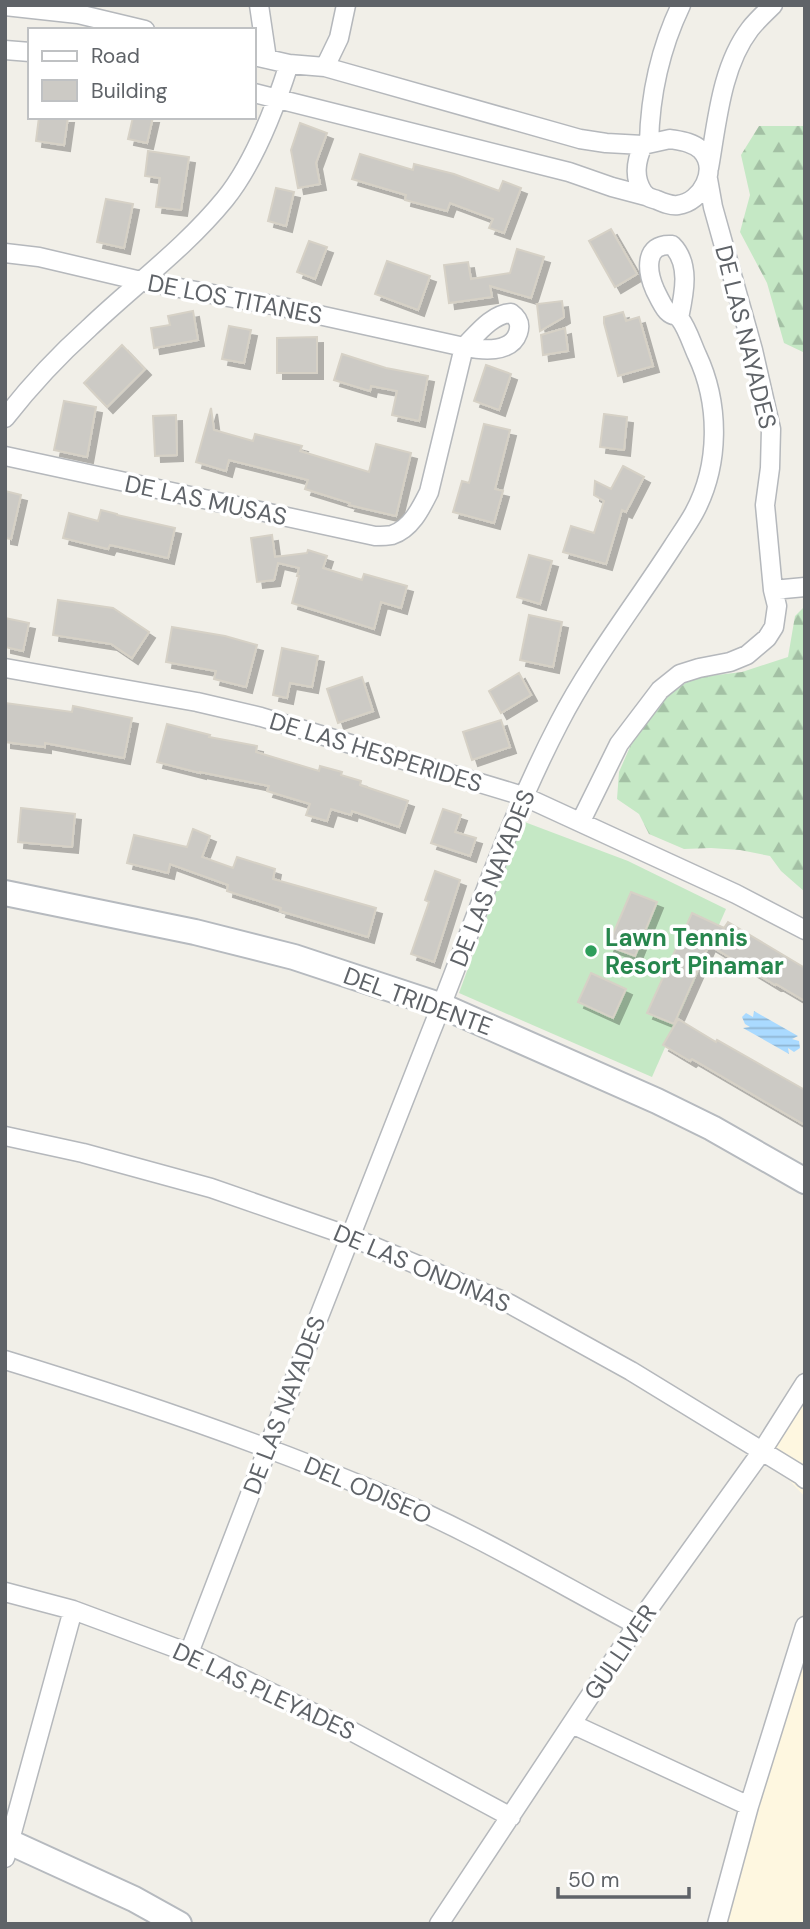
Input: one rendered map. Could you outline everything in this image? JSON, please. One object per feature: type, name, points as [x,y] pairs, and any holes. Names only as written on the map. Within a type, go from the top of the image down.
[{"type":"main road","name":"DEL TRIDENTE","points":[[5,893],[195,932],[294,957],[442,1006],[657,1101],[712,1128],[805,1181]]},
{"type":"main road","points":[[7,1847],[134,1899],[178,1924]]},
{"type":"street","points":[[256,93],[569,172],[667,204],[678,205],[697,197],[708,174],[706,158],[693,145],[670,139],[646,144],[580,139],[325,67],[289,64],[260,57],[258,5]]},
{"type":"street","points":[[325,67],[339,38],[346,5]]},
{"type":"street","points":[[646,196],[638,183],[636,164],[646,144],[655,78],[670,29],[681,5]]},
{"type":"street","name":"DE LAS NAYADES","points":[[581,821],[619,744],[660,690],[680,674],[747,655],[768,638],[774,626],[777,606],[765,505],[771,468],[771,429],[753,349],[713,207],[708,174],[727,79],[737,52],[750,29],[773,5]]},
{"type":"street","points":[[5,6],[78,14],[137,28]]},
{"type":"street","points":[[5,50],[28,52]]},
{"type":"street","points":[[5,418],[46,370],[88,328],[200,228],[227,197],[246,166],[278,98],[289,64]]},
{"type":"street","name":"DE LOS TITANES","points":[[5,253],[39,257],[141,281],[278,306],[464,347],[429,492],[419,512],[405,528]]},
{"type":"street","name":"DE LAS NAYADES","points":[[189,1653],[349,1236],[523,796],[576,690],[694,512],[705,488],[711,467],[714,435],[710,396],[701,363],[679,318]]},
{"type":"street","name":"DE LAS MUSAS","points":[[5,456],[375,536],[393,535],[405,528]]},
{"type":"street","points":[[773,590],[805,587]]},
{"type":"street","name":"DE LAS HESPERIDES","points":[[5,668],[197,702],[261,717],[523,796],[736,894],[805,930]]},
{"type":"street","name":"DE LAS ONDINAS","points":[[5,1136],[83,1153],[211,1188],[349,1236],[510,1304],[631,1371],[805,1479]]},
{"type":"street","name":"DEL ODISEO","points":[[5,1360],[139,1402],[267,1448],[392,1498],[460,1530],[637,1625]]},
{"type":"street","name":"GULLIVER","points":[[439,1924],[637,1625],[762,1451],[805,1383]]},
{"type":"street","name":"DE LAS PLEYADES","points":[[5,1591],[73,1610],[189,1653],[353,1732],[511,1817]]},
{"type":"street","points":[[7,1847],[73,1610]]},
{"type":"street","points":[[717,1924],[749,1806],[805,1626]]},
{"type":"street","points":[[572,1724],[749,1806]]},
{"type":"shaded area","points":[[805,1383],[805,1497],[762,1451]]},
{"type":"shaded area","points":[[805,1626],[805,1924],[717,1924]]},
{"type":"green space","points":[[759,126],[805,128],[803,352],[784,343],[767,283],[740,232],[750,195],[741,155]]},
{"type":"green space","points":[[805,606],[805,892],[781,871],[770,856],[740,850],[684,849],[649,834],[639,814],[617,799],[619,772],[636,733],[663,700],[692,678],[742,672],[788,657],[795,616]]},
{"type":"green space","name":"Lawn Tennis Resort Pinamar","points":[[522,821],[628,861],[726,909],[652,1077],[459,993]]},
{"type":"water","points":[[754,1011],[798,1036],[792,1039],[799,1041],[800,1048],[794,1052],[788,1048],[789,1054],[743,1028],[750,1027],[742,1017],[746,1013],[753,1017]]},
{"type":"building","points":[[39,119],[68,119],[64,145],[36,141]]},
{"type":"building","points":[[133,119],[153,119],[147,143],[128,139]]},
{"type":"building","points":[[300,123],[327,133],[316,163],[320,184],[298,188],[291,150]]},
{"type":"building","points":[[148,151],[189,157],[181,210],[156,207],[160,178],[145,176]]},
{"type":"building","points":[[360,154],[413,170],[414,164],[454,174],[499,191],[503,181],[521,188],[504,233],[489,228],[493,219],[450,203],[447,211],[405,200],[406,195],[352,179]]},
{"type":"building","points":[[276,188],[294,192],[286,226],[268,221]]},
{"type":"building","points":[[106,199],[133,204],[124,248],[97,242]]},
{"type":"building","points":[[611,229],[637,274],[615,287],[589,241]]},
{"type":"building","points":[[309,241],[327,247],[315,279],[297,272]]},
{"type":"building","points":[[517,249],[544,257],[531,298],[490,286],[492,297],[449,303],[444,265],[468,262],[471,279],[510,273]]},
{"type":"building","points":[[387,261],[430,276],[418,310],[375,294]]},
{"type":"building","points":[[562,301],[564,317],[540,331],[537,304]]},
{"type":"building","points":[[193,311],[198,340],[154,348],[151,328],[170,325],[168,316]]},
{"type":"building","points":[[623,312],[626,321],[639,317],[653,366],[618,376],[604,317]]},
{"type":"building","points":[[229,326],[251,330],[244,363],[222,359]]},
{"type":"building","points":[[565,328],[568,351],[543,355],[541,335]]},
{"type":"building","points":[[317,337],[317,373],[277,373],[277,338]]},
{"type":"building","points":[[122,345],[145,369],[107,407],[84,383]]},
{"type":"building","points":[[342,354],[386,368],[428,376],[419,421],[392,415],[397,391],[371,386],[370,391],[334,380]]},
{"type":"building","points":[[486,365],[511,374],[499,410],[474,401]]},
{"type":"building","points":[[64,401],[96,407],[87,457],[54,450]]},
{"type":"building","points":[[211,408],[214,430],[253,441],[255,434],[302,446],[300,451],[369,472],[376,444],[411,453],[396,516],[349,505],[350,503],[305,489],[308,480],[229,460],[226,471],[196,462]]},
{"type":"building","points":[[604,414],[627,417],[624,450],[600,447]]},
{"type":"building","points":[[176,415],[177,455],[155,456],[153,416]]},
{"type":"building","points":[[484,424],[510,430],[495,489],[503,491],[494,523],[453,512],[462,481],[469,483]]},
{"type":"building","points":[[623,466],[644,477],[626,512],[622,510],[606,564],[563,552],[571,526],[594,533],[604,501],[594,495],[595,481],[611,489]]},
{"type":"building","points":[[5,491],[21,495],[11,539],[5,538]]},
{"type":"building","points":[[101,510],[175,528],[168,558],[110,545],[108,549],[63,538],[69,513],[98,521]]},
{"type":"building","points":[[272,535],[275,557],[307,553],[308,550],[327,556],[323,568],[362,580],[364,574],[407,586],[401,608],[381,602],[374,629],[292,603],[299,568],[278,563],[274,580],[257,582],[251,538]]},
{"type":"building","points":[[529,555],[552,561],[540,604],[517,597]]},
{"type":"building","points":[[58,600],[113,608],[149,632],[132,658],[111,644],[53,635]]},
{"type":"building","points":[[529,615],[562,622],[553,667],[520,660]]},
{"type":"building","points":[[5,618],[29,623],[23,651],[5,647]]},
{"type":"building","points":[[172,627],[225,636],[257,645],[246,687],[214,679],[216,671],[166,662]]},
{"type":"building","points":[[282,648],[318,656],[312,687],[290,683],[287,698],[273,695]]},
{"type":"building","points":[[519,673],[531,695],[501,713],[489,691]]},
{"type":"building","points":[[362,677],[373,711],[338,723],[327,689]]},
{"type":"building","points":[[5,703],[72,712],[73,706],[132,718],[124,758],[45,743],[45,747],[5,742]]},
{"type":"building","points":[[501,720],[510,747],[472,760],[463,732]]},
{"type":"building","points":[[167,724],[210,735],[209,737],[257,746],[256,752],[319,771],[320,766],[342,772],[341,775],[361,781],[360,785],[408,801],[399,827],[352,811],[351,815],[331,809],[327,821],[306,815],[310,804],[267,791],[269,786],[157,762]]},
{"type":"building","points":[[21,808],[75,814],[72,847],[18,842]]},
{"type":"building","points":[[443,809],[461,815],[455,832],[476,838],[470,856],[431,843]]},
{"type":"building","points":[[193,829],[210,836],[202,857],[233,868],[237,857],[275,869],[273,879],[376,908],[368,937],[280,911],[281,908],[227,891],[228,885],[170,864],[168,873],[127,863],[134,835],[187,847]]},
{"type":"building","points":[[435,871],[460,880],[434,962],[411,954],[429,902],[425,900]]},
{"type":"building","points":[[631,892],[657,902],[635,956],[608,946]]},
{"type":"building","points":[[692,913],[724,928],[728,922],[805,968],[805,1001],[709,945],[674,1024],[647,1013]]},
{"type":"building","points":[[591,973],[626,989],[613,1018],[578,1002]]},
{"type":"building","points":[[678,1019],[805,1090],[805,1125],[663,1045]]},
{"type":"place","name":"Lawn Tennis Resort Pinamar","points":[[591,951]]}]
